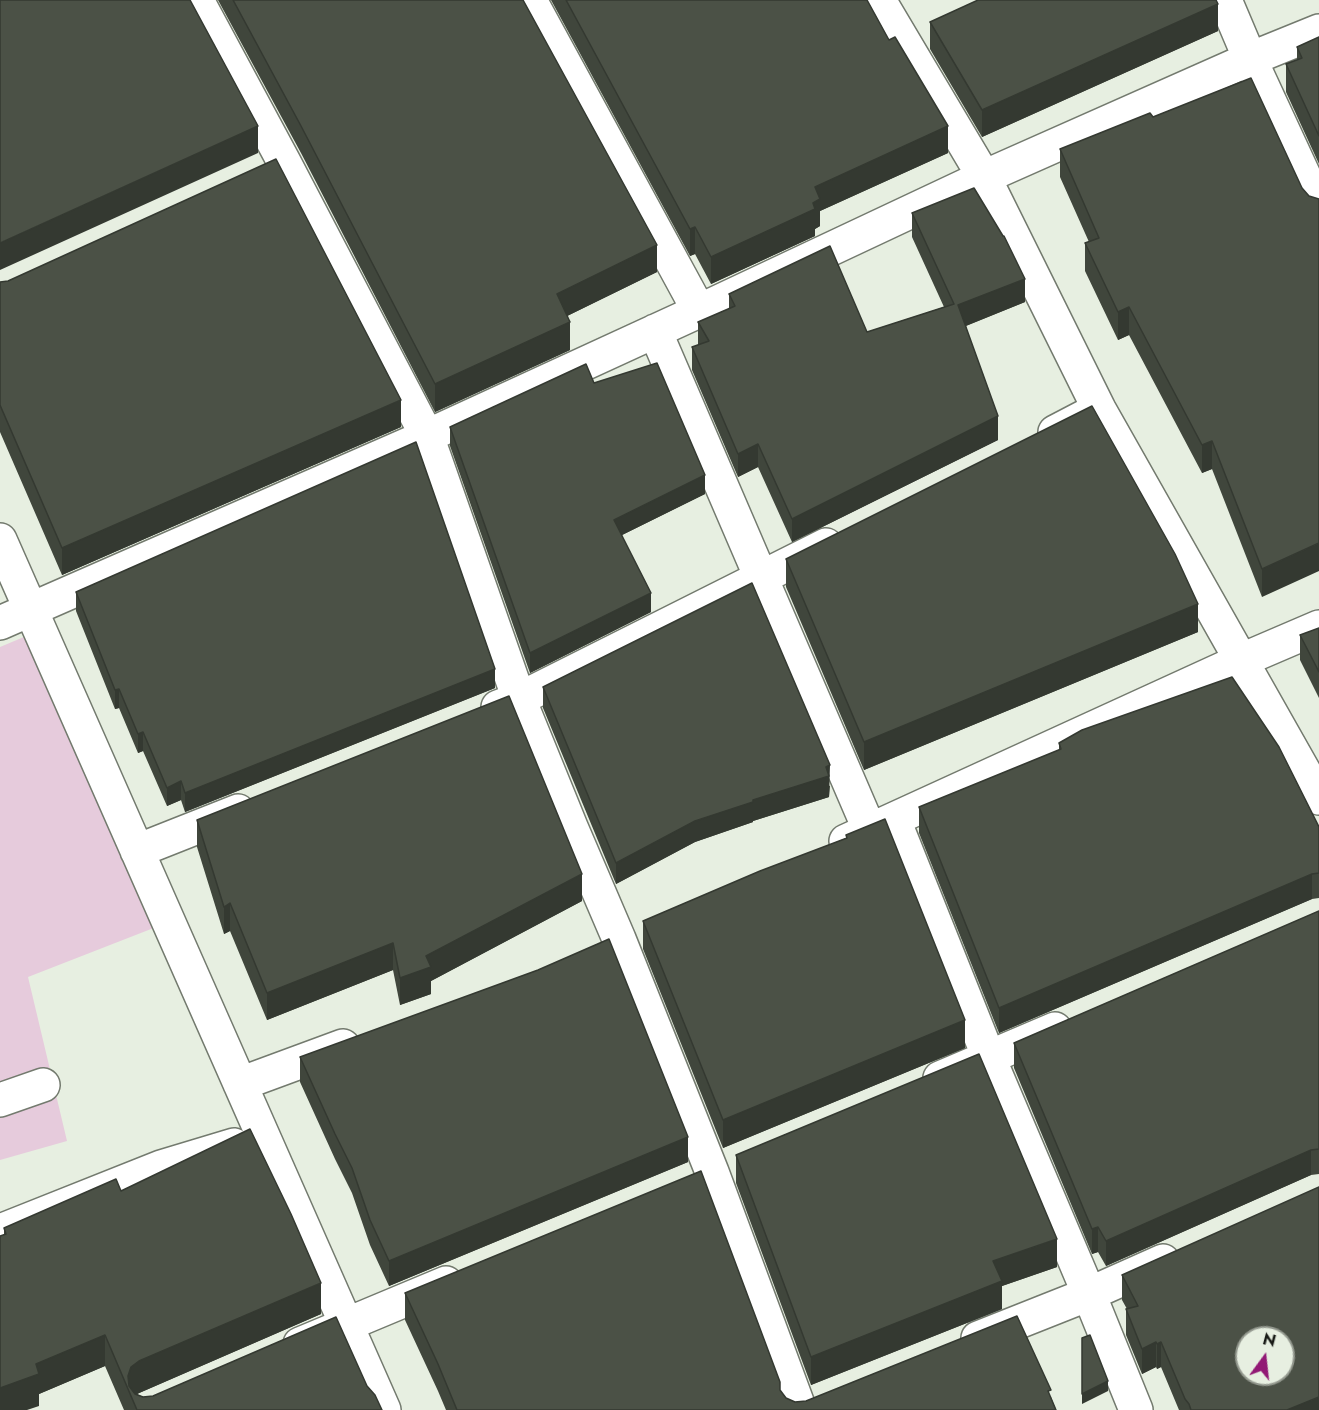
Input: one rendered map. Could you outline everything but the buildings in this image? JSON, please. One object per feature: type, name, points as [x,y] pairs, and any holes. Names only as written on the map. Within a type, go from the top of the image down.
[{"type":"street","points":[[197,0],[273,167],[427,436],[608,944],[712,1172],[805,1407]]},
{"type":"street","points":[[530,0],[699,311]]},
{"type":"street","points":[[879,0],[984,177],[1099,409],[1319,798]]},
{"type":"street","points":[[1225,0],[1319,208]]},
{"type":"street","points":[[0,623],[427,436],[984,177],[1250,59],[1319,31]]},
{"type":"street","points":[[655,331],[796,660],[882,825],[989,1058],[1136,1410]]},
{"type":"street","points":[[1025,447],[1099,409]]},
{"type":"street","points":[[475,716],[519,699],[856,530]]},
{"type":"street","points":[[0,540],[384,1410]]},
{"type":"street","points":[[818,853],[1319,627]]},
{"type":"street","points":[[137,851],[268,799]]},
{"type":"street","points":[[608,944],[650,926]]},
{"type":"street","points":[[911,1090],[1077,1020]]},
{"type":"street","points":[[240,1084],[375,1034]]},
{"type":"street","points":[[0,1100],[44,1085]]},
{"type":"street","points":[[0,1231],[161,1167],[263,1136]]},
{"type":"street","points":[[955,1347],[1089,1294],[1187,1250]]},
{"type":"street","points":[[273,1356],[468,1273]]},
{"type":"shaded area","points":[[55,624],[169,922],[28,977],[67,1141],[0,1160],[0,647]]}]
